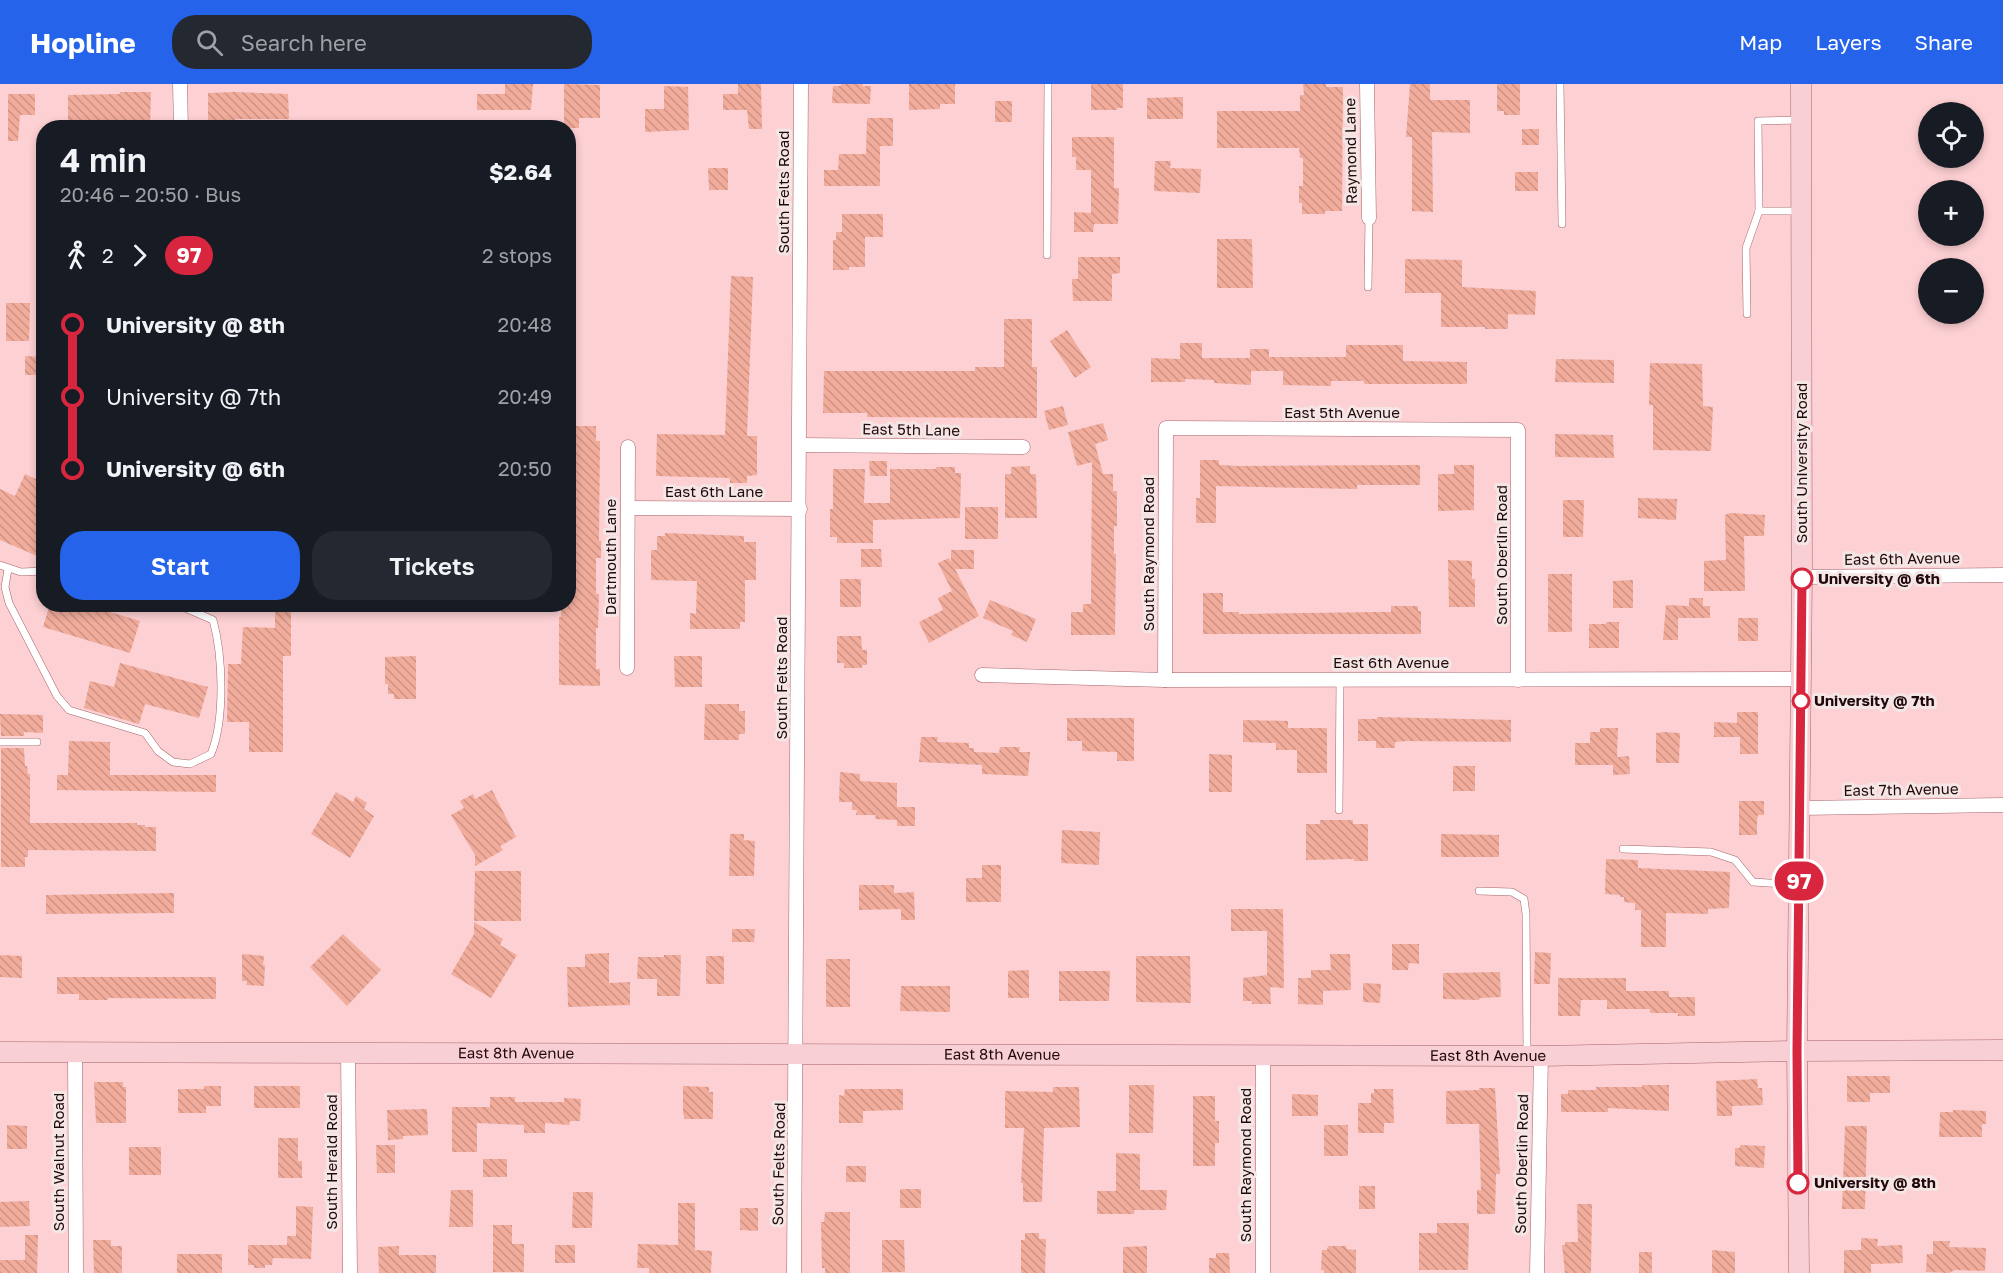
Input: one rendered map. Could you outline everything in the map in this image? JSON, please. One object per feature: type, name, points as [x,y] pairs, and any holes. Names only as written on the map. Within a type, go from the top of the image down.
[{"type":"street","points":[[180,84],[181,120]]},
{"type":"street","name":"South Felts Road","points":[[794,1273],[801,84]]},
{"type":"street","name":"Raymond Lane","points":[[1367,84],[1369,218]]},
{"type":"street","name":"South University Road","points":[[1799,1273],[1797,1051],[1802,577],[1801,84]]},
{"type":"street","name":"East 5th Avenue","points":[[1166,428],[1518,430]]},
{"type":"street","name":"South Raymond Road","points":[[1165,680],[1166,428]]},
{"type":"street","name":"South Oberlin Road","points":[[1518,430],[1518,680]]},
{"type":"street","name":"East 5th Lane","points":[[800,445],[1023,447]]},
{"type":"street","name":"Dartmouth Lane","points":[[627,668],[628,447]]},
{"type":"street","name":"East 6th Lane","points":[[628,508],[800,509]]},
{"type":"street","name":"East 6th Avenue","points":[[1802,577],[2003,575]]},
{"type":"street","name":"East 6th Avenue","points":[[982,675],[1165,680],[1801,680]]},
{"type":"street","name":"East 7th Avenue","points":[[1800,808],[2003,805]]},
{"type":"street","name":"East 8th Avenue","points":[[0,1052],[1534,1056],[2003,1050]]},
{"type":"street","name":"South Walnut Road","points":[[75,1052],[76,1273]]},
{"type":"street","name":"South Herald Road","points":[[348,1052],[350,1273]]},
{"type":"street","name":"South Raymond Road","points":[[1263,1056],[1263,1273]]},
{"type":"street","name":"South Oberlin Road","points":[[1534,1056],[1537,1273]]},
{"type":"lane","points":[[1047,255],[1048,84]]},
{"type":"lane","points":[[1560,84],[1562,224]]},
{"type":"lane","points":[[1747,314],[1746,248],[1759,211],[1758,121],[1801,120]]},
{"type":"lane","points":[[1759,211],[1801,211]]},
{"type":"lane","points":[[1368,287],[1369,218]]},
{"type":"lane","points":[[0,565],[21,572],[36,571]]},
{"type":"lane","points":[[8,569],[5,587],[9,603],[57,696],[69,710],[146,733],[158,751],[173,762],[190,764],[211,754],[216,741],[221,678],[218,636],[213,620],[194,612]]},
{"type":"lane","points":[[1339,810],[1340,680]]},
{"type":"lane","points":[[0,742],[37,742]]},
{"type":"lane","points":[[1623,849],[1711,852],[1735,860],[1752,882],[1799,885]]},
{"type":"lane","points":[[1479,891],[1512,892],[1524,899],[1534,1056]]},
{"type":"building","points":[[505,84],[533,84],[531,110],[477,110],[477,94],[505,94]]},
{"type":"building","points":[[564,84],[600,85],[600,118],[579,118],[579,128],[576,128],[576,120],[564,120]]},
{"type":"building","points":[[738,84],[761,84],[762,129],[749,129],[747,110],[723,110],[723,94],[738,94]]},
{"type":"building","points":[[841,84],[871,86],[870,104],[832,103],[833,86],[841,86]]},
{"type":"building","points":[[909,84],[955,84],[955,104],[940,104],[940,109],[909,110]]},
{"type":"building","points":[[1091,84],[1123,84],[1123,108],[1091,110]]},
{"type":"building","points":[[1303,84],[1343,87],[1342,211],[1302,214],[1302,203],[1299,203],[1299,186],[1303,186],[1303,158],[1300,158],[1299,148],[1217,148],[1217,111],[1300,111],[1300,95],[1304,95]]},
{"type":"building","points":[[1410,84],[1430,84],[1430,100],[1470,100],[1470,133],[1432,132],[1433,212],[1412,211],[1412,137],[1406,137]]},
{"type":"building","points":[[1497,84],[1520,84],[1520,115],[1504,115],[1504,111],[1497,111]]},
{"type":"building","points":[[664,86],[688,87],[689,130],[645,132],[645,109],[664,109]]},
{"type":"building","points":[[120,92],[151,92],[150,120],[68,120],[68,95],[120,94]]},
{"type":"building","points":[[208,93],[288,94],[289,119],[208,120]]},
{"type":"building","points":[[8,94],[35,94],[35,115],[20,115],[18,141],[8,141]]},
{"type":"building","points":[[1183,97],[1183,119],[1147,119],[1147,98]]},
{"type":"building","points":[[995,101],[1012,101],[1012,122],[995,122]]},
{"type":"building","points":[[867,118],[893,118],[893,146],[880,146],[880,186],[824,186],[824,170],[838,170],[839,154],[866,154]]},
{"type":"building","points":[[1522,129],[1539,129],[1539,145],[1522,145]]},
{"type":"building","points":[[1072,137],[1114,137],[1114,188],[1119,188],[1118,224],[1094,224],[1093,232],[1074,232],[1074,212],[1091,213],[1091,170],[1076,170],[1076,157],[1072,157]]},
{"type":"building","points":[[1155,161],[1171,161],[1170,168],[1201,169],[1200,193],[1154,191]]},
{"type":"building","points":[[708,168],[728,168],[728,190],[709,190]]},
{"type":"building","points":[[1515,172],[1538,172],[1538,191],[1515,191]]},
{"type":"building","points":[[842,214],[883,214],[883,237],[865,237],[865,267],[833,270],[833,240],[836,240],[836,232],[842,232]]},
{"type":"building","points":[[1217,239],[1252,239],[1253,288],[1217,288]]},
{"type":"building","points":[[1078,257],[1120,257],[1120,273],[1112,274],[1112,301],[1073,301],[1072,279],[1078,279]]},
{"type":"building","points":[[1405,259],[1462,260],[1462,287],[1536,291],[1535,315],[1508,314],[1508,329],[1441,327],[1441,293],[1405,293]]},
{"type":"building","points":[[731,276],[753,277],[747,436],[757,436],[757,475],[747,476],[747,483],[730,483],[730,478],[656,476],[657,434],[725,435]]},
{"type":"building","points":[[6,303],[30,303],[29,341],[6,341]]},
{"type":"building","points":[[1004,319],[1032,319],[1032,367],[1037,367],[1037,418],[867,417],[867,413],[823,413],[824,371],[975,371],[975,367],[1004,367]]},
{"type":"building","points":[[1067,330],[1091,367],[1075,378],[1050,341]]},
{"type":"building","points":[[1180,343],[1202,343],[1202,358],[1250,358],[1250,349],[1269,349],[1269,357],[1346,357],[1346,345],[1403,345],[1403,361],[1467,362],[1467,384],[1364,384],[1364,381],[1331,381],[1331,386],[1283,385],[1283,371],[1251,371],[1251,385],[1185,379],[1185,382],[1151,382],[1151,358],[1180,359]]},
{"type":"building","points":[[25,356],[36,357],[36,375],[25,375]]},
{"type":"building","points":[[1556,359],[1614,360],[1614,383],[1555,382]]},
{"type":"building","points":[[1650,363],[1702,364],[1703,406],[1713,407],[1711,451],[1653,450],[1653,405],[1649,405]]},
{"type":"building","points":[[1063,406],[1068,425],[1049,430],[1044,411]]},
{"type":"building","points":[[1103,423],[1108,440],[1095,444],[1103,474],[1113,474],[1113,491],[1117,491],[1117,526],[1114,526],[1115,635],[1071,635],[1071,612],[1083,612],[1083,604],[1091,604],[1092,462],[1077,466],[1068,432]]},
{"type":"building","points":[[576,426],[596,426],[596,441],[600,441],[599,541],[601,541],[601,558],[596,558],[596,594],[599,594],[596,669],[600,669],[600,686],[559,685],[559,617],[561,617],[561,612],[576,612]]},
{"type":"building","points":[[1555,434],[1613,435],[1614,458],[1555,457]]},
{"type":"building","points":[[1200,460],[1219,460],[1219,465],[1238,466],[1420,465],[1420,485],[1357,485],[1357,489],[1216,486],[1216,523],[1196,523],[1196,498],[1200,498]]},
{"type":"building","points":[[869,461],[887,461],[887,476],[870,476]]},
{"type":"building","points":[[1454,465],[1474,465],[1474,510],[1438,511],[1438,474],[1454,474]]},
{"type":"building","points":[[1030,466],[1030,474],[1036,474],[1037,518],[1005,518],[1005,474],[1011,474],[1011,467]]},
{"type":"building","points":[[936,467],[955,467],[955,473],[961,473],[960,518],[873,520],[873,543],[837,543],[837,537],[830,537],[833,469],[865,469],[864,503],[890,503],[890,469],[936,469]]},
{"type":"building","points":[[25,474],[36,479],[36,556],[0,540],[0,489],[15,496]]},
{"type":"building","points":[[1638,498],[1677,499],[1676,520],[1638,518]]},
{"type":"building","points":[[1563,500],[1584,500],[1583,537],[1563,537]]},
{"type":"building","points":[[965,507],[998,507],[998,539],[965,539]]},
{"type":"building","points":[[1730,513],[1765,515],[1764,536],[1744,536],[1745,591],[1704,591],[1704,561],[1726,560],[1725,515]]},
{"type":"building","points":[[665,533],[744,536],[744,542],[756,542],[756,580],[745,580],[745,622],[740,622],[740,629],[690,629],[690,613],[696,614],[697,581],[651,580],[651,550],[657,550],[657,536],[665,536]]},
{"type":"building","points":[[861,549],[881,549],[882,567],[861,567]]},
{"type":"building","points":[[951,550],[974,550],[974,569],[955,569],[979,616],[929,643],[919,622],[943,610],[938,598],[952,591],[938,563],[949,558],[951,562]]},
{"type":"building","points":[[1448,560],[1472,561],[1472,579],[1475,579],[1475,607],[1449,607]]},
{"type":"building","points":[[1548,574],[1572,574],[1572,632],[1548,632]]},
{"type":"building","points":[[840,579],[861,579],[861,607],[840,607]]},
{"type":"building","points":[[1633,580],[1633,608],[1613,608],[1613,581]]},
{"type":"building","points":[[1203,593],[1223,593],[1223,612],[1239,612],[1239,614],[1391,612],[1391,606],[1418,606],[1418,611],[1421,611],[1421,634],[1203,634]]},
{"type":"building","points":[[1689,598],[1703,598],[1703,606],[1710,606],[1710,618],[1678,618],[1678,640],[1663,640],[1666,605],[1689,606]]},
{"type":"building","points":[[990,600],[1036,619],[1027,642],[1011,635],[1013,631],[983,618]]},
{"type":"building","points":[[48,612],[110,612],[140,621],[130,653],[43,627]]},
{"type":"building","points":[[275,612],[291,612],[291,656],[283,656],[283,752],[249,752],[249,722],[227,722],[228,664],[241,664],[243,627],[275,628]]},
{"type":"building","points":[[1738,618],[1758,618],[1758,641],[1738,641]]},
{"type":"building","points":[[1606,622],[1619,622],[1619,648],[1589,648],[1589,624],[1606,624]]},
{"type":"building","points":[[837,636],[861,636],[862,650],[867,650],[867,665],[862,665],[862,668],[844,668],[844,663],[837,663]]},
{"type":"building","points":[[416,656],[416,699],[394,699],[394,694],[388,694],[388,684],[385,684],[385,657]]},
{"type":"building","points":[[674,656],[702,656],[702,687],[675,687]]},
{"type":"building","points":[[120,663],[208,687],[199,718],[145,704],[139,724],[84,708],[90,681],[114,687]]},
{"type":"building","points":[[705,704],[739,704],[739,711],[745,711],[745,734],[739,734],[739,740],[704,740]]},
{"type":"building","points":[[1737,712],[1758,712],[1758,754],[1740,754],[1740,737],[1714,737],[1714,722],[1737,723]]},
{"type":"building","points":[[0,714],[43,715],[43,733],[24,732],[24,736],[1,736]]},
{"type":"building","points":[[1377,717],[1511,720],[1511,742],[1407,741],[1395,742],[1395,748],[1376,748],[1376,741],[1358,741],[1358,719],[1377,719]]},
{"type":"building","points":[[1067,718],[1134,718],[1134,761],[1117,761],[1117,752],[1082,751],[1082,741],[1067,741]]},
{"type":"building","points":[[1243,720],[1288,721],[1288,728],[1327,728],[1327,773],[1297,773],[1297,750],[1276,750],[1276,743],[1243,742]]},
{"type":"building","points":[[1600,728],[1618,728],[1617,757],[1629,756],[1630,774],[1613,775],[1613,765],[1575,765],[1575,743],[1590,743],[1590,732],[1600,732]]},
{"type":"building","points":[[1656,733],[1680,733],[1679,763],[1656,763]]},
{"type":"building","points":[[921,737],[938,737],[937,742],[969,743],[969,748],[974,748],[974,752],[999,753],[1000,747],[1020,747],[1019,752],[1030,752],[1028,776],[982,774],[982,765],[919,762]]},
{"type":"building","points":[[69,741],[110,742],[110,775],[216,775],[216,792],[57,790],[57,775],[68,775]]},
{"type":"building","points":[[1,748],[24,748],[25,766],[30,774],[30,823],[137,823],[145,827],[156,827],[156,851],[28,850],[25,867],[1,867]]},
{"type":"building","points":[[1209,754],[1232,755],[1232,792],[1209,792]]},
{"type":"building","points":[[1453,766],[1475,766],[1475,791],[1453,791]]},
{"type":"building","points":[[840,772],[860,774],[860,781],[897,783],[897,807],[915,807],[915,826],[897,826],[897,820],[875,819],[876,815],[856,815],[857,810],[852,810],[852,802],[839,802]]},
{"type":"building","points":[[492,790],[516,837],[500,846],[503,850],[475,866],[475,855],[451,815],[464,808],[460,801],[473,794],[475,799]]},
{"type":"building","points":[[336,792],[353,802],[356,796],[367,803],[364,809],[374,816],[350,858],[311,834]]},
{"type":"building","points":[[1739,801],[1764,801],[1764,815],[1758,815],[1757,835],[1739,835]]},
{"type":"building","points":[[1320,820],[1353,820],[1353,824],[1368,824],[1368,861],[1306,860],[1306,824],[1320,824]]},
{"type":"building","points":[[1062,830],[1100,832],[1099,865],[1061,863]]},
{"type":"building","points":[[730,834],[744,834],[744,840],[755,841],[754,876],[729,876]]},
{"type":"building","points":[[1441,834],[1499,835],[1499,857],[1441,857]]},
{"type":"building","points":[[1606,859],[1638,860],[1638,868],[1730,872],[1729,908],[1708,909],[1708,914],[1666,913],[1666,947],[1641,947],[1641,910],[1635,910],[1635,903],[1624,902],[1624,897],[1620,895],[1605,894]]},
{"type":"building","points":[[982,865],[1001,865],[1001,902],[966,902],[966,878],[982,878]]},
{"type":"building","points":[[475,871],[521,871],[521,921],[474,921]]},
{"type":"building","points":[[859,885],[894,885],[894,893],[914,892],[915,920],[901,920],[901,909],[859,910]]},
{"type":"building","points":[[174,893],[174,913],[46,914],[46,895]]},
{"type":"building","points":[[1231,909],[1283,909],[1284,988],[1270,987],[1271,1004],[1252,1004],[1252,1001],[1243,1001],[1243,978],[1267,975],[1267,931],[1231,931]]},
{"type":"building","points":[[474,922],[503,939],[500,945],[517,955],[491,998],[451,974],[474,934]]},
{"type":"building","points":[[732,929],[755,929],[754,942],[732,942]]},
{"type":"building","points":[[343,934],[381,970],[347,1006],[310,967]]},
{"type":"building","points":[[1392,944],[1419,944],[1419,964],[1409,963],[1408,970],[1392,970]]},
{"type":"building","points":[[1535,952],[1551,953],[1550,984],[1534,984]]},
{"type":"building","points":[[609,953],[609,983],[630,982],[630,1005],[568,1007],[567,967],[585,967],[585,954]]},
{"type":"building","points":[[242,954],[264,956],[264,986],[246,985],[247,981],[242,981]]},
{"type":"building","points":[[1330,954],[1350,954],[1351,990],[1323,991],[1323,1005],[1298,1004],[1298,978],[1311,978],[1311,970],[1331,970]]},
{"type":"building","points":[[0,955],[22,956],[22,978],[0,977]]},
{"type":"building","points":[[664,955],[681,955],[680,996],[657,996],[657,979],[637,979],[638,957],[664,957]]},
{"type":"building","points":[[706,956],[724,956],[724,984],[706,984]]},
{"type":"building","points":[[1136,956],[1190,956],[1191,1003],[1136,1002]]},
{"type":"building","points":[[826,959],[850,959],[850,1007],[826,1007]]},
{"type":"building","points":[[1029,970],[1029,998],[1008,998],[1008,971]]},
{"type":"building","points":[[1059,971],[1110,971],[1109,1001],[1059,1001]]},
{"type":"building","points":[[1500,972],[1501,997],[1480,998],[1479,1000],[1443,999],[1443,973]]},
{"type":"building","points":[[57,977],[216,977],[216,999],[79,1000],[79,994],[57,994]]},
{"type":"building","points":[[1558,978],[1626,978],[1626,991],[1669,991],[1669,997],[1695,997],[1695,1016],[1678,1016],[1678,1013],[1650,1013],[1650,1009],[1607,1009],[1607,1000],[1581,1000],[1580,1016],[1558,1016]]},
{"type":"building","points":[[1363,983],[1381,984],[1380,1003],[1363,1002]]},
{"type":"building","points":[[901,986],[950,986],[950,1012],[900,1011]]},
{"type":"building","points":[[1847,1076],[1890,1076],[1890,1093],[1870,1093],[1870,1102],[1847,1102]]},
{"type":"building","points":[[1757,1079],[1758,1088],[1762,1088],[1763,1105],[1732,1106],[1732,1116],[1717,1116],[1716,1081]]},
{"type":"building","points":[[94,1082],[123,1082],[123,1087],[126,1087],[126,1123],[96,1123]]},
{"type":"building","points":[[1129,1085],[1154,1085],[1153,1133],[1129,1133]]},
{"type":"building","points":[[1642,1085],[1669,1085],[1669,1111],[1608,1108],[1608,1112],[1561,1112],[1561,1094],[1568,1094],[1568,1090],[1596,1090],[1596,1087],[1642,1087]]},
{"type":"building","points":[[204,1086],[221,1086],[221,1106],[206,1106],[206,1113],[178,1113],[178,1089],[204,1089]]},
{"type":"building","points":[[254,1086],[300,1086],[300,1108],[254,1108]]},
{"type":"building","points":[[683,1086],[709,1087],[709,1092],[713,1092],[713,1119],[684,1119]]},
{"type":"building","points":[[1053,1087],[1079,1087],[1080,1127],[1044,1128],[1042,1202],[1023,1202],[1023,1183],[1021,1183],[1024,1128],[1005,1128],[1005,1091],[1053,1092]]},
{"type":"building","points":[[1479,1088],[1495,1088],[1500,1174],[1496,1174],[1495,1214],[1477,1214],[1477,1190],[1481,1190],[1479,1124],[1446,1124],[1446,1091],[1479,1090]]},
{"type":"building","points":[[845,1089],[903,1089],[903,1110],[863,1111],[863,1123],[839,1123],[839,1095],[844,1096]]},
{"type":"building","points":[[1374,1089],[1393,1089],[1394,1123],[1384,1123],[1384,1133],[1358,1133],[1358,1103],[1371,1103],[1371,1093],[1374,1093]]},
{"type":"building","points":[[1292,1094],[1318,1095],[1318,1116],[1292,1116]]},
{"type":"building","points":[[1193,1096],[1215,1096],[1215,1121],[1219,1121],[1219,1143],[1215,1143],[1215,1166],[1193,1166]]},
{"type":"building","points":[[490,1097],[515,1097],[515,1102],[564,1102],[564,1098],[581,1099],[580,1121],[570,1121],[569,1125],[545,1123],[545,1133],[524,1133],[524,1125],[477,1123],[477,1152],[452,1152],[452,1107],[490,1107]]},
{"type":"building","points":[[427,1109],[428,1135],[403,1136],[403,1139],[388,1140],[387,1110]]},
{"type":"building","points":[[1953,1110],[1986,1111],[1986,1124],[1982,1124],[1982,1137],[1939,1137],[1940,1112],[1953,1112]]},
{"type":"building","points":[[7,1125],[27,1126],[27,1149],[7,1149]]},
{"type":"building","points":[[1324,1125],[1348,1125],[1348,1156],[1324,1156]]},
{"type":"building","points":[[1845,1126],[1867,1126],[1865,1209],[1842,1209]]},
{"type":"building","points":[[278,1138],[298,1138],[298,1161],[302,1161],[302,1178],[278,1178]]},
{"type":"building","points":[[376,1145],[395,1145],[395,1173],[377,1173]]},
{"type":"building","points":[[1740,1145],[1765,1146],[1764,1168],[1735,1166],[1735,1148],[1740,1148]]},
{"type":"building","points":[[129,1147],[161,1147],[161,1175],[129,1175]]},
{"type":"building","points":[[1116,1153],[1140,1154],[1140,1190],[1167,1190],[1166,1210],[1134,1210],[1134,1214],[1097,1214],[1097,1191],[1116,1191]]},
{"type":"building","points":[[483,1159],[507,1159],[507,1177],[483,1177]]},
{"type":"building","points":[[846,1166],[866,1166],[866,1182],[846,1182]]},
{"type":"building","points":[[1359,1186],[1375,1186],[1375,1209],[1359,1209]]},
{"type":"building","points":[[900,1189],[921,1189],[921,1208],[900,1208]]},
{"type":"building","points":[[451,1190],[473,1190],[473,1227],[449,1227]]},
{"type":"building","points":[[573,1192],[593,1192],[592,1228],[572,1228]]},
{"type":"building","points":[[29,1201],[30,1226],[0,1227],[0,1202]]},
{"type":"building","points":[[678,1203],[695,1203],[695,1250],[712,1251],[711,1273],[649,1273],[649,1268],[637,1268],[638,1244],[678,1245]]},
{"type":"building","points":[[1577,1204],[1592,1204],[1591,1273],[1565,1273],[1562,1245],[1565,1245],[1565,1242],[1578,1242]]},
{"type":"building","points":[[296,1206],[313,1207],[311,1259],[273,1258],[272,1265],[265,1265],[265,1268],[254,1268],[254,1265],[248,1265],[248,1245],[287,1245],[287,1236],[296,1236]]},
{"type":"building","points":[[740,1208],[758,1208],[758,1231],[740,1230]]},
{"type":"building","points":[[825,1212],[850,1212],[850,1273],[825,1273],[825,1268],[822,1268],[821,1222],[824,1222]]},
{"type":"building","points":[[1437,1223],[1469,1223],[1468,1270],[1419,1270],[1419,1233],[1437,1233]]},
{"type":"building","points":[[493,1225],[512,1225],[512,1244],[524,1244],[524,1272],[493,1272]]},
{"type":"building","points":[[1025,1233],[1039,1233],[1039,1239],[1046,1239],[1045,1273],[1021,1273],[1021,1240],[1025,1240]]},
{"type":"building","points":[[25,1235],[38,1235],[37,1273],[0,1273],[0,1260],[25,1260]]},
{"type":"building","points":[[1861,1238],[1878,1239],[1877,1246],[1902,1245],[1903,1263],[1871,1264],[1871,1273],[1844,1273],[1844,1250],[1861,1250]]},
{"type":"building","points":[[93,1240],[111,1240],[111,1246],[122,1246],[122,1273],[94,1273]]},
{"type":"building","points":[[882,1240],[904,1240],[905,1272],[882,1272]]},
{"type":"building","points":[[1933,1241],[1950,1241],[1949,1247],[1986,1248],[1985,1271],[1926,1272],[1927,1254],[1933,1254]]},
{"type":"building","points":[[555,1245],[575,1245],[575,1263],[555,1263]]},
{"type":"building","points":[[399,1246],[399,1255],[436,1255],[436,1273],[379,1273],[378,1247]]},
{"type":"building","points":[[1147,1246],[1147,1273],[1123,1273],[1123,1247]]},
{"type":"building","points":[[1328,1246],[1346,1246],[1347,1249],[1356,1250],[1356,1273],[1324,1273],[1324,1270],[1321,1270],[1322,1250],[1327,1250]]},
{"type":"building","points":[[1712,1250],[1735,1252],[1735,1273],[1712,1273]]},
{"type":"building","points":[[1639,1252],[1652,1252],[1652,1273],[1639,1273]]},
{"type":"building","points":[[1216,1253],[1229,1253],[1230,1273],[1209,1273],[1209,1258],[1216,1258]]},
{"type":"building","points":[[177,1254],[222,1254],[222,1273],[177,1273]]},
{"type":"bus line","name":"97","points":[[1798,1183],[1797,1051],[1802,579]]},
{"type":"place","name":"University @ 6th","points":[[1802,579]]},
{"type":"place","name":"University @ 7th","points":[[1801,701]]},
{"type":"place","name":"University @ 8th","points":[[1798,1183]]}]
